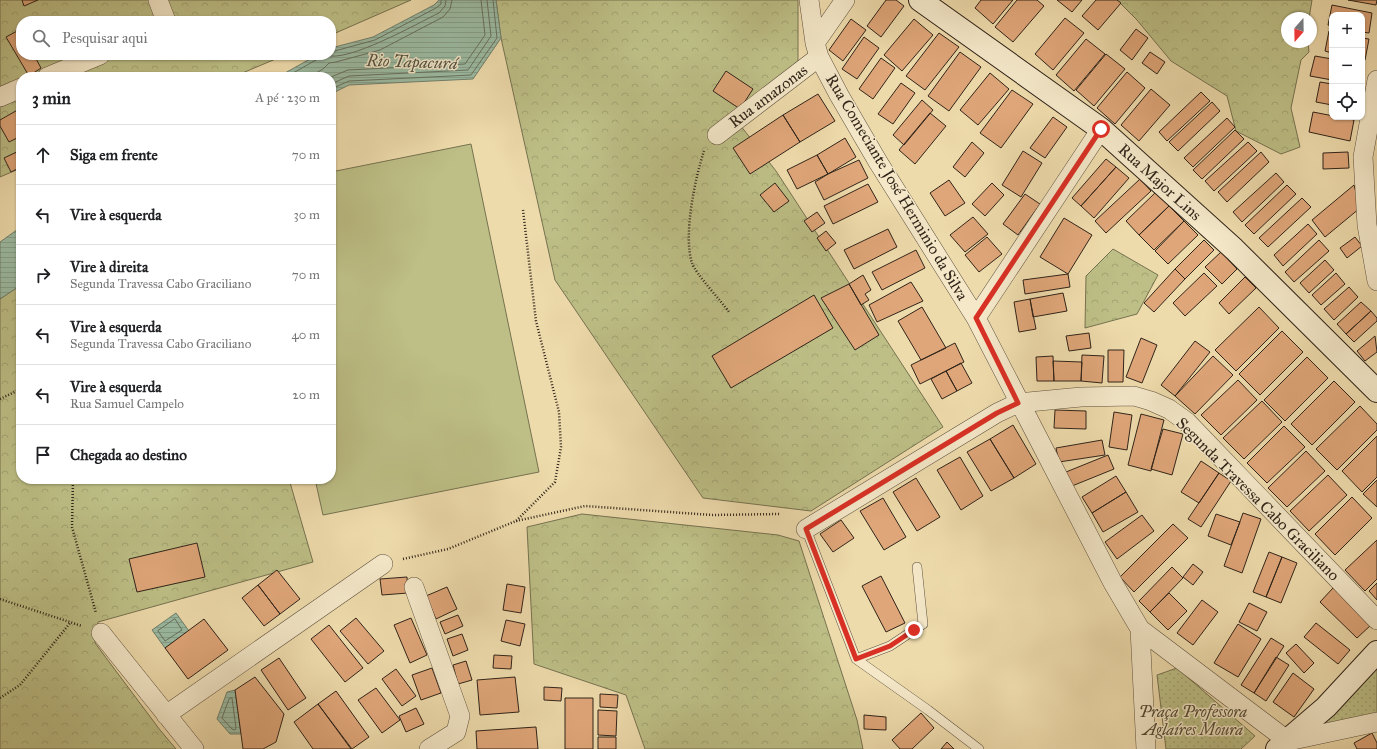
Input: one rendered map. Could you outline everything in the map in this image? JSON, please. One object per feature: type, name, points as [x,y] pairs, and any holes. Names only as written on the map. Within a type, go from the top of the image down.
[{"type":"street","points":[[158,0],[164,16]]},
{"type":"street","name":"Rua Comeciante José Herminio da Silva","points":[[809,0],[817,50],[839,95],[878,162],[976,318],[1018,403],[1113,583],[1140,629],[1282,745]]},
{"type":"street","name":"Rua amazonas","points":[[718,135],[817,50],[845,0]]},
{"type":"street","name":"Rua Major Lins","points":[[920,0],[1101,129],[1234,249],[1377,391]]},
{"type":"street","points":[[59,72],[88,60]]},
{"type":"street","points":[[1377,80],[1363,157],[1367,224],[1377,281]]},
{"type":"street","points":[[0,97],[16,90]]},
{"type":"street","points":[[976,318],[1101,129]]},
{"type":"street","name":"Segunda Travessa Cabo Graciliano","points":[[806,529],[997,413],[1018,403],[1134,396],[1151,401],[1169,409],[1187,422],[1377,620]]},
{"type":"street","points":[[166,715],[383,564]]},
{"type":"street","points":[[414,586],[460,716],[456,732],[429,749]]},
{"type":"street","points":[[1140,629],[1146,749]]},
{"type":"street","points":[[101,633],[194,749]]},
{"type":"street","points":[[1282,745],[1326,707],[1377,652]]},
{"type":"street","points":[[1282,745],[1377,722]]},
{"type":"lane","name":"Segunda Travessa Cabo Graciliano","points":[[806,529],[856,659]]},
{"type":"lane","points":[[856,659],[890,646],[923,624],[917,567]]},
{"type":"lane","points":[[856,659],[928,710],[978,749]]},
{"type":"path","points":[[718,135],[704,152],[699,168],[689,225],[690,248],[692,264],[729,312]]},
{"type":"path","points":[[516,521],[556,482],[561,448],[559,412],[536,321],[523,210]]},
{"type":"path","points":[[0,399],[16,391]]},
{"type":"path","points":[[73,484],[72,527],[101,633]]},
{"type":"path","points":[[383,564],[448,548],[516,521],[585,506],[712,515],[780,514]]},
{"type":"path","points":[[0,599],[101,633]]},
{"type":"path","points":[[0,698],[20,685],[70,622]]},
{"type":"green space","points":[[0,0],[411,0],[336,33],[336,16],[16,16],[16,60],[273,60],[245,72],[16,72],[16,170],[0,177]]},
{"type":"green space","points":[[496,0],[798,0],[798,61],[733,116],[776,171],[943,427],[811,511],[703,498],[555,280],[501,38]]},
{"type":"green space","points":[[1117,0],[1312,0],[1310,12],[1281,12],[1281,48],[1309,48],[1309,52],[1301,60],[1291,108],[1300,147],[1281,154],[1236,131],[1227,96],[1171,61],[1137,20]]},
{"type":"green space","points":[[471,144],[539,472],[323,515],[316,484],[336,484],[336,171]]},
{"type":"green space","points":[[1113,249],[1158,275],[1137,314],[1085,328],[1086,276]]},
{"type":"green space","points":[[16,288],[16,484],[290,484],[313,562],[98,622],[95,643],[176,749],[0,749],[0,299]]},
{"type":"green space","points":[[582,514],[778,535],[799,541],[857,720],[863,749],[645,749],[626,695],[534,664],[527,527]]},
{"type":"green space","points":[[1377,666],[1377,715],[1313,731]]},
{"type":"green space","name":"Praça Professora Aglaíres Moura","points":[[1177,668],[1255,736],[1241,749],[1166,749],[1157,675]]},
{"type":"water","name":"Rio Tapacurá","points":[[439,0],[496,0],[501,38],[473,79],[349,85],[336,92],[336,72],[287,72],[308,60],[336,60],[336,47],[373,37],[434,5]]},
{"type":"water","points":[[16,231],[16,288],[0,299],[0,242]]},
{"type":"water","points":[[176,613],[189,631],[165,648],[152,630]]},
{"type":"water","points":[[235,690],[241,734],[230,734],[217,719],[227,692]]},
{"type":"building","points":[[22,0],[38,0],[24,6]]},
{"type":"building","points":[[886,0],[896,0],[904,6],[881,37],[867,26]]},
{"type":"building","points":[[981,0],[1013,0],[993,24],[975,8]]},
{"type":"building","points":[[1017,0],[1037,0],[1044,6],[1013,42],[995,27]]},
{"type":"building","points":[[1057,0],[1082,0],[1072,12]]},
{"type":"building","points":[[1096,0],[1117,0],[1121,3],[1098,30],[1082,16]]},
{"type":"building","points":[[1348,0],[1377,0],[1376,5]]},
{"type":"building","points":[[1332,5],[1372,13],[1369,33],[1365,32],[1365,12],[1331,12]]},
{"type":"building","points":[[1065,18],[1084,33],[1053,70],[1035,54]]},
{"type":"building","points":[[851,19],[866,30],[843,61],[829,50]]},
{"type":"building","points":[[914,19],[933,35],[902,71],[884,55]]},
{"type":"building","points":[[1136,29],[1148,38],[1132,60],[1120,50]]},
{"type":"building","points":[[1329,31],[1329,52],[1325,51]]},
{"type":"building","points":[[16,32],[16,54],[6,37]]},
{"type":"building","points":[[939,33],[959,47],[925,90],[906,76]]},
{"type":"building","points":[[864,37],[879,48],[857,79],[842,69]]},
{"type":"building","points":[[1365,38],[1369,39],[1365,60]]},
{"type":"building","points":[[1086,39],[1105,54],[1074,91],[1056,75]]},
{"type":"building","points":[[960,52],[981,67],[949,111],[928,96]]},
{"type":"building","points":[[1150,52],[1165,62],[1157,74],[1142,63]]},
{"type":"building","points":[[1106,54],[1125,69],[1094,106],[1076,90]]},
{"type":"building","points":[[1315,56],[1329,58],[1329,79],[1310,76]]},
{"type":"building","points":[[881,58],[895,68],[873,99],[859,89]]},
{"type":"building","points":[[20,60],[37,60],[41,68],[35,72],[27,72]]},
{"type":"building","points":[[726,71],[753,89],[740,109],[713,91]]},
{"type":"building","points":[[1127,72],[1145,88],[1115,124],[1097,108]]},
{"type":"building","points":[[990,73],[1009,89],[978,125],[960,110]]},
{"type":"building","points":[[1320,82],[1329,84],[1329,104],[1316,102]]},
{"type":"building","points":[[901,83],[915,93],[893,124],[878,114]]},
{"type":"building","points":[[1151,89],[1170,105],[1139,141],[1121,125]]},
{"type":"building","points":[[1012,90],[1033,104],[1001,148],[980,133]]},
{"type":"building","points":[[1201,92],[1210,101],[1167,141],[1159,132]]},
{"type":"building","points":[[818,94],[835,121],[800,142],[783,115]]},
{"type":"building","points":[[922,100],[933,110],[904,145],[893,135]]},
{"type":"building","points":[[1212,102],[1220,111],[1178,151],[1169,142]]},
{"type":"building","points":[[16,111],[16,138],[9,142],[0,126],[0,120]]},
{"type":"building","points":[[1313,112],[1329,115],[1329,120],[1354,120],[1350,141],[1309,132]]},
{"type":"building","points":[[930,113],[946,126],[915,164],[899,150]]},
{"type":"building","points":[[783,115],[800,142],[750,174],[733,148]]},
{"type":"building","points":[[1053,117],[1067,127],[1045,158],[1030,148]]},
{"type":"building","points":[[1227,118],[1235,127],[1193,167],[1184,158]]},
{"type":"building","points":[[1235,130],[1244,139],[1202,179],[1193,170]]},
{"type":"building","points":[[845,138],[856,157],[828,174],[817,155]]},
{"type":"building","points":[[972,142],[984,153],[965,177],[953,167]]},
{"type":"building","points":[[1248,142],[1257,151],[1214,191],[1205,181]]},
{"type":"building","points":[[1023,151],[1042,163],[1021,197],[1002,185]]},
{"type":"building","points":[[16,152],[16,170],[11,172],[4,158]]},
{"type":"building","points":[[1261,152],[1269,162],[1227,202],[1218,192]]},
{"type":"building","points":[[1348,152],[1349,168],[1323,169],[1323,153]]},
{"type":"building","points":[[817,155],[828,174],[797,189],[787,170]]},
{"type":"building","points":[[1106,159],[1116,167],[1081,206],[1072,198]]},
{"type":"building","points":[[859,160],[868,178],[824,200],[815,182],[828,174]]},
{"type":"building","points":[[1116,167],[1129,178],[1094,218],[1081,206]]},
{"type":"building","points":[[1276,173],[1284,182],[1242,222],[1233,212]]},
{"type":"building","points":[[1140,179],[1151,191],[1106,233],[1095,221]]},
{"type":"building","points":[[949,180],[965,203],[945,216],[930,193]]},
{"type":"building","points":[[775,183],[789,201],[774,212],[760,195]]},
{"type":"building","points":[[992,183],[1004,195],[985,216],[972,204]]},
{"type":"building","points":[[868,184],[878,202],[833,224],[824,206]]},
{"type":"building","points":[[1287,185],[1296,194],[1254,234],[1245,225]]},
{"type":"building","points":[[1354,185],[1360,208],[1325,237],[1312,220]]},
{"type":"building","points":[[1156,192],[1169,206],[1139,235],[1126,221]]},
{"type":"building","points":[[1025,194],[1040,204],[1018,235],[1003,224]]},
{"type":"building","points":[[1302,198],[1311,207],[1268,247],[1259,238]]},
{"type":"building","points":[[1169,206],[1184,221],[1154,250],[1139,235]]},
{"type":"building","points":[[817,212],[825,223],[812,232],[804,221]]},
{"type":"building","points":[[973,217],[988,234],[965,252],[950,235]]},
{"type":"building","points":[[1064,218],[1092,235],[1068,274],[1040,257]]},
{"type":"building","points":[[1184,221],[1198,235],[1168,264],[1155,251]]},
{"type":"building","points":[[1308,224],[1317,234],[1283,266],[1274,255]]},
{"type":"building","points":[[888,229],[897,247],[854,269],[844,250]]},
{"type":"building","points":[[826,231],[836,243],[826,251],[817,238]]},
{"type":"building","points":[[987,237],[1002,254],[979,272],[965,255]]},
{"type":"building","points":[[1355,237],[1362,246],[1347,258],[1340,248]]},
{"type":"building","points":[[1204,240],[1214,250],[1185,279],[1175,269]]},
{"type":"building","points":[[1319,240],[1329,251],[1294,282],[1285,272]]},
{"type":"building","points":[[916,250],[925,268],[882,290],[872,272]]},
{"type":"building","points":[[1221,252],[1237,269],[1222,284],[1205,267]]},
{"type":"building","points":[[1325,260],[1334,270],[1309,293],[1300,283]]},
{"type":"building","points":[[1175,269],[1185,279],[1154,312],[1144,303]]},
{"type":"building","points":[[1204,273],[1217,286],[1185,316],[1173,303]]},
{"type":"building","points":[[1336,273],[1345,284],[1321,305],[1312,295]]},
{"type":"building","points":[[1068,274],[1070,287],[1025,294],[1023,280]]},
{"type":"building","points":[[863,275],[871,290],[865,294],[869,300],[861,305],[849,284]]},
{"type":"building","points":[[1245,277],[1256,288],[1229,314],[1219,303]]},
{"type":"building","points":[[911,282],[923,301],[877,322],[869,305]]},
{"type":"building","points":[[849,284],[879,335],[855,350],[821,298]]},
{"type":"building","points":[[1349,287],[1358,297],[1334,320],[1324,309]]},
{"type":"building","points":[[1063,293],[1067,311],[1033,317],[1030,299]]},
{"type":"building","points":[[814,295],[833,328],[731,388],[712,356]]},
{"type":"building","points":[[1030,299],[1036,329],[1019,332],[1014,302]]},
{"type":"building","points":[[1361,302],[1371,311],[1346,334],[1337,324]]},
{"type":"building","points":[[922,307],[946,348],[921,360],[898,321]]},
{"type":"building","points":[[1259,307],[1279,328],[1236,371],[1215,350]]},
{"type":"building","points":[[1371,311],[1377,318],[1377,321],[1354,342],[1346,334]]},
{"type":"building","points":[[1282,331],[1303,352],[1260,395],[1239,374]]},
{"type":"building","points":[[1089,333],[1091,348],[1069,351],[1066,336]]},
{"type":"building","points":[[1375,336],[1377,352],[1365,361],[1357,351]]},
{"type":"building","points":[[1141,338],[1157,345],[1142,383],[1126,377]]},
{"type":"building","points":[[1195,341],[1210,352],[1175,396],[1161,385]]},
{"type":"building","points":[[955,343],[964,362],[920,384],[911,365]]},
{"type":"building","points":[[1108,350],[1124,350],[1123,382],[1108,382]]},
{"type":"building","points":[[1082,355],[1104,356],[1102,383],[1081,381]]},
{"type":"building","points":[[1053,356],[1054,381],[1037,381],[1036,357]]},
{"type":"building","points":[[1213,356],[1233,375],[1195,414],[1175,396]]},
{"type":"building","points":[[1307,357],[1328,378],[1285,421],[1264,400]]},
{"type":"building","points":[[1053,361],[1082,362],[1081,381],[1054,381]]},
{"type":"building","points":[[961,363],[972,383],[957,391],[946,371]]},
{"type":"building","points":[[946,371],[957,391],[942,399],[931,379]]},
{"type":"building","points":[[1238,380],[1257,400],[1221,435],[1201,415]]},
{"type":"building","points":[[1334,381],[1355,402],[1312,445],[1291,424]]},
{"type":"building","points":[[1262,401],[1282,422],[1244,459],[1223,438]]},
{"type":"building","points":[[1360,406],[1377,424],[1377,430],[1337,470],[1316,449]]},
{"type":"building","points":[[1055,410],[1086,411],[1086,429],[1054,428]]},
{"type":"building","points":[[1114,412],[1132,415],[1127,450],[1109,447]]},
{"type":"building","points":[[1141,414],[1164,420],[1151,471],[1128,465]]},
{"type":"building","points":[[1013,425],[1036,464],[1014,478],[990,439]]},
{"type":"building","points":[[1284,426],[1305,447],[1267,483],[1247,463]]},
{"type":"building","points":[[1163,429],[1183,434],[1172,475],[1151,469]]},
{"type":"building","points":[[1377,436],[1377,477],[1362,492],[1342,471]]},
{"type":"building","points":[[990,439],[1014,478],[991,491],[967,452]]},
{"type":"building","points":[[1102,440],[1105,455],[1059,462],[1056,448]]},
{"type":"building","points":[[1306,451],[1325,471],[1287,507],[1268,488]]},
{"type":"building","points":[[1108,455],[1114,469],[1072,486],[1066,472]]},
{"type":"building","points":[[960,457],[983,496],[961,510],[937,470]]},
{"type":"building","points":[[1201,461],[1219,473],[1199,503],[1181,492]]},
{"type":"building","points":[[1219,473],[1231,481],[1201,527],[1188,519]]},
{"type":"building","points":[[1328,475],[1347,495],[1309,531],[1290,511]]},
{"type":"building","points":[[1116,476],[1126,492],[1092,513],[1082,497]]},
{"type":"building","points":[[916,478],[940,517],[917,531],[893,492]]},
{"type":"building","points":[[1377,480],[1377,507],[1363,494]]},
{"type":"building","points":[[1126,492],[1138,512],[1103,532],[1092,513]]},
{"type":"building","points":[[1352,497],[1372,518],[1335,555],[1315,534]]},
{"type":"building","points":[[883,498],[906,537],[884,550],[860,511]]},
{"type":"building","points":[[1243,513],[1261,519],[1242,573],[1224,566]]},
{"type":"building","points":[[1216,514],[1240,522],[1231,545],[1208,536]]},
{"type":"building","points":[[1142,515],[1154,531],[1117,559],[1105,542]]},
{"type":"building","points":[[841,520],[854,538],[833,552],[820,534]]},
{"type":"building","points":[[1173,524],[1188,538],[1134,592],[1120,577]]},
{"type":"building","points":[[1377,540],[1377,579],[1365,591],[1345,570]]},
{"type":"building","points":[[197,543],[205,577],[137,592],[129,559]]},
{"type":"building","points":[[1269,552],[1282,557],[1266,597],[1253,592]]},
{"type":"building","points":[[1282,557],[1297,563],[1281,603],[1266,597]]},
{"type":"building","points":[[1193,564],[1203,572],[1193,585],[1183,577]]},
{"type":"building","points":[[1172,567],[1183,578],[1150,612],[1139,601]]},
{"type":"building","points":[[277,570],[300,599],[280,614],[258,585]]},
{"type":"building","points":[[881,576],[905,623],[886,632],[862,586]]},
{"type":"building","points":[[407,577],[408,593],[382,595],[380,579]]},
{"type":"building","points":[[1377,583],[1377,600],[1369,591]]},
{"type":"building","points":[[507,584],[525,587],[521,613],[503,610]]},
{"type":"building","points":[[258,585],[280,614],[264,626],[242,598]]},
{"type":"building","points":[[447,587],[457,609],[436,619],[426,596]]},
{"type":"building","points":[[1333,588],[1371,625],[1357,638],[1320,602]]},
{"type":"building","points":[[1169,593],[1187,611],[1168,630],[1150,612]]},
{"type":"building","points":[[1202,600],[1218,612],[1193,645],[1177,633]]},
{"type":"building","points":[[1249,603],[1267,612],[1257,631],[1239,622]]},
{"type":"building","points":[[458,615],[463,626],[445,634],[440,622]]},
{"type":"building","points":[[356,618],[384,651],[368,664],[340,631]]},
{"type":"building","points":[[411,618],[427,655],[410,663],[394,625]]},
{"type":"building","points":[[204,619],[228,650],[188,679],[165,648]]},
{"type":"building","points":[[506,620],[525,624],[520,646],[501,641]]},
{"type":"building","points":[[1316,623],[1350,650],[1338,664],[1304,637]]},
{"type":"building","points":[[1238,624],[1261,639],[1238,677],[1214,663]]},
{"type":"building","points":[[329,625],[363,668],[345,682],[311,639]]},
{"type":"building","points":[[462,634],[468,650],[453,656],[447,639]]},
{"type":"building","points":[[1271,638],[1284,646],[1254,693],[1241,685]]},
{"type":"building","points":[[1296,644],[1314,663],[1304,673],[1286,653]]},
{"type":"building","points":[[494,655],[512,656],[511,669],[493,668]]},
{"type":"building","points":[[1276,657],[1289,665],[1266,701],[1254,693]]},
{"type":"building","points":[[279,658],[306,698],[288,710],[261,670]]},
{"type":"building","points":[[466,661],[472,680],[458,684],[453,665]]},
{"type":"building","points":[[432,668],[441,693],[421,700],[412,675]]},
{"type":"building","points":[[396,669],[416,696],[402,706],[382,679]]},
{"type":"building","points":[[1293,673],[1314,689],[1294,717],[1273,702]]},
{"type":"building","points":[[255,677],[284,714],[276,742],[263,749],[243,749],[235,690]]},
{"type":"building","points":[[515,677],[519,712],[480,715],[477,680]]},
{"type":"building","points":[[544,687],[562,688],[561,701],[544,700]]},
{"type":"building","points":[[376,688],[400,720],[382,733],[358,700]]},
{"type":"building","points":[[336,691],[369,737],[352,749],[318,704]]},
{"type":"building","points":[[600,694],[618,695],[617,708],[600,707]]},
{"type":"building","points":[[565,698],[593,698],[593,749],[565,749]]},
{"type":"building","points":[[318,704],[351,749],[313,749],[294,722]]},
{"type":"building","points":[[416,708],[424,724],[406,732],[399,716]]},
{"type":"building","points":[[598,710],[617,711],[616,736],[598,735]]},
{"type":"building","points":[[921,713],[934,728],[912,749],[900,749],[892,740]]},
{"type":"building","points":[[864,715],[886,717],[886,730],[864,729]]},
{"type":"building","points":[[536,727],[538,749],[477,749],[476,731]]},
{"type":"building","points":[[1372,733],[1377,743],[1377,749],[1357,749],[1354,743]]},
{"type":"building","points":[[598,737],[616,737],[616,749],[598,749]]},
{"type":"building","points":[[947,742],[954,749],[941,749]]},
{"type":"route","points":[[914,630],[890,646],[856,659],[806,529],[997,413],[1018,403],[976,318],[1101,129]]}]
